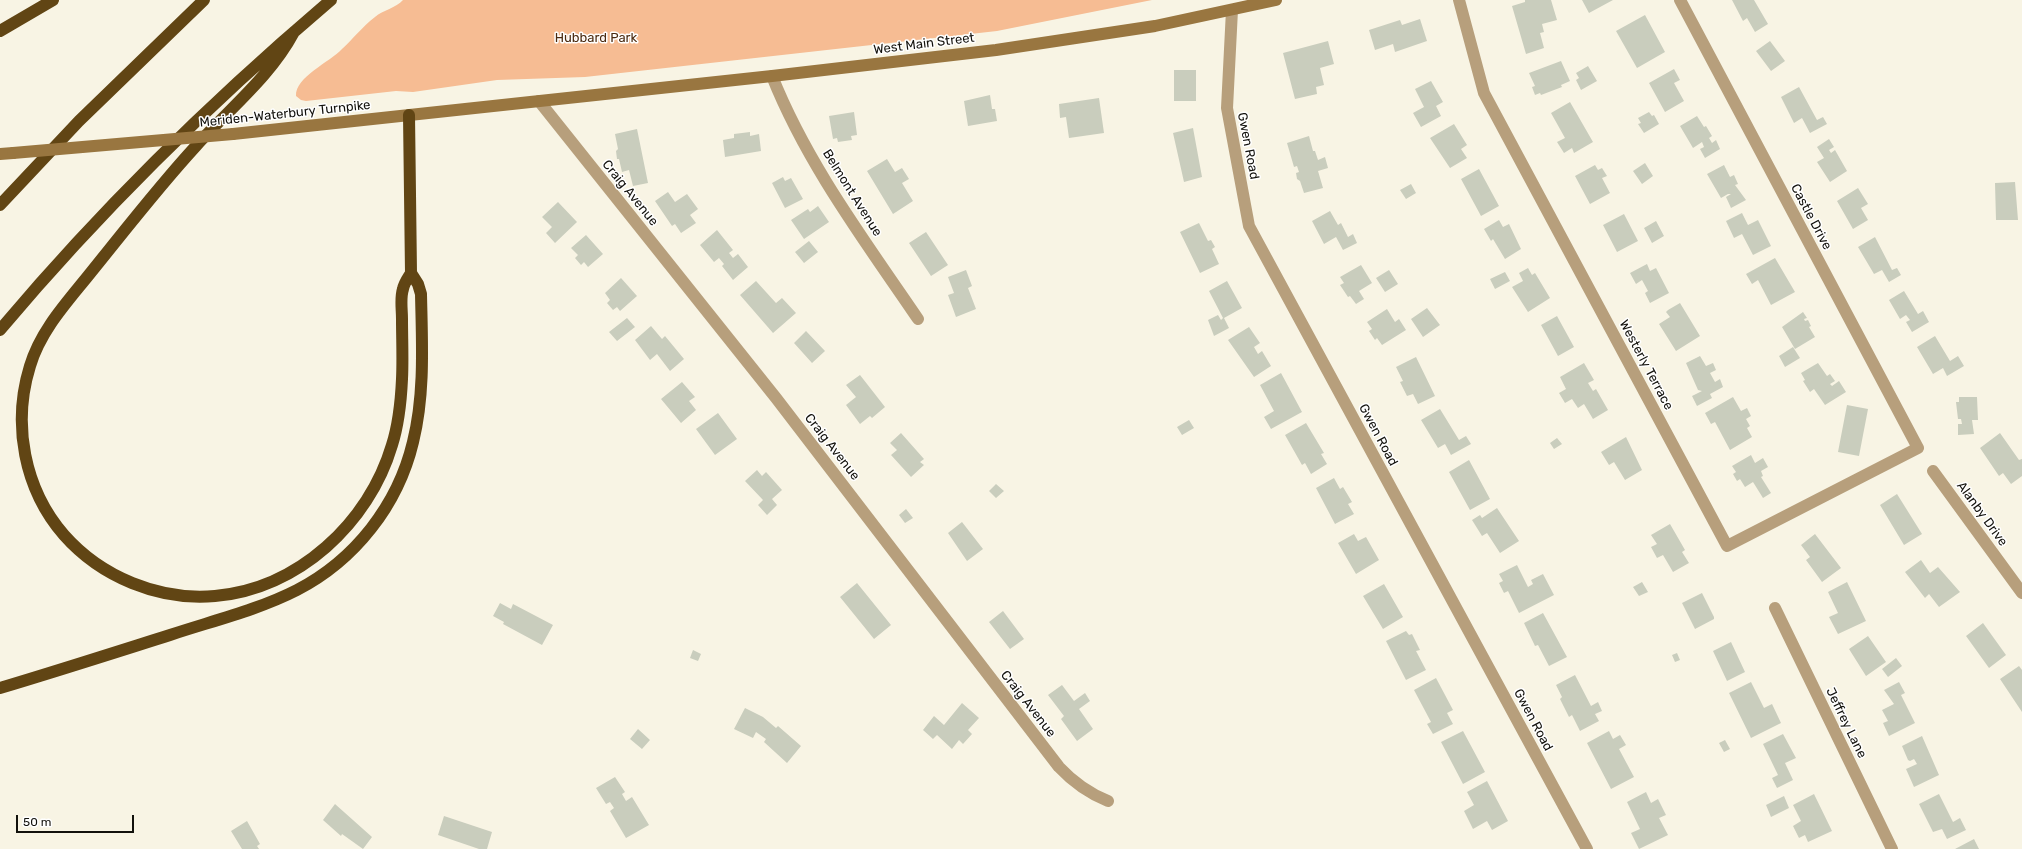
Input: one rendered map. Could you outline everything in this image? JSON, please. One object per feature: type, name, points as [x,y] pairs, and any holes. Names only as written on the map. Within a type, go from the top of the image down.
[{"type":"highway","points":[[0,31],[53,0]]},
{"type":"highway","points":[[0,204],[79,121],[204,0]]},
{"type":"highway","points":[[0,330],[62,260],[162,154],[330,0]]},
{"type":"highway","points":[[294,32],[277,60],[266,74],[189,153],[55,317],[36,349],[29,370],[23,398],[21,421],[22,442],[33,482],[42,502],[58,527],[80,551],[113,574],[141,587],[180,596],[212,597],[246,590],[281,577],[312,558],[333,541],[357,514],[376,483],[391,450],[398,421],[401,390],[402,294],[411,273],[409,115]]},
{"type":"highway","points":[[0,688],[272,601],[296,591],[319,577],[348,555],[366,535],[388,504],[405,467],[416,429],[421,383],[421,294],[418,284],[411,273]]},
{"type":"main road","name":"West Main Street","points":[[572,98],[772,76],[1076,39],[1155,26],[1276,0]]},
{"type":"main road","name":"Meriden-Waterbury Turnpike","points":[[0,154],[233,134],[572,98]]},
{"type":"street","name":"Westerly Terrace","points":[[1459,0],[1484,93],[1727,546],[1918,448]]},
{"type":"street","name":"Castle Drive","points":[[1680,0],[1918,448]]},
{"type":"street","name":"Gwen Road","points":[[1232,10],[1227,108],[1249,226],[1587,849]]},
{"type":"street","name":"Belmont Avenue","points":[[772,76],[788,114],[804,144],[863,238],[918,319]]},
{"type":"street","name":"Craig Avenue","points":[[539,101],[810,442],[1059,767],[1074,782],[1084,789],[1108,801]]},
{"type":"street","name":"Alanby Drive","points":[[1933,471],[2022,593]]},
{"type":"street","name":"Jeffrey Lane","points":[[1775,608],[1892,849]]},
{"type":"green space","name":"Hubbard Park","points":[[403,0],[1152,0],[997,31],[585,77],[497,80],[413,92],[396,91],[306,101],[301,100],[296,96],[297,89],[307,76],[337,54],[375,17]]},
{"type":"building","points":[[1525,0],[1551,0],[1557,20],[1542,24],[1544,32],[1540,33],[1544,48],[1526,54],[1512,6],[1525,2]]},
{"type":"building","points":[[1582,0],[1613,0],[1589,13]]},
{"type":"building","points":[[1732,0],[1754,0],[1768,24],[1755,32],[1747,18],[1743,21]]},
{"type":"building","points":[[1645,15],[1665,52],[1637,68],[1616,31]]},
{"type":"building","points":[[1420,19],[1427,41],[1395,52],[1393,44],[1375,50],[1369,30],[1400,20],[1402,25]]},
{"type":"building","points":[[1328,41],[1334,64],[1320,68],[1324,85],[1316,87],[1317,94],[1295,99],[1283,53]]},
{"type":"building","points":[[1770,41],[1785,61],[1771,71],[1756,51]]},
{"type":"building","points":[[1561,61],[1570,81],[1561,85],[1562,87],[1541,95],[1540,93],[1535,95],[1532,87],[1535,86],[1529,73]]},
{"type":"building","points":[[1588,66],[1597,81],[1581,90],[1576,80],[1579,78],[1576,73]]},
{"type":"building","points":[[1674,69],[1680,80],[1674,83],[1684,101],[1665,112],[1649,83]]},
{"type":"building","points":[[1174,70],[1196,70],[1196,101],[1174,101]]},
{"type":"building","points":[[1431,81],[1443,102],[1436,106],[1441,116],[1421,127],[1413,113],[1424,107],[1415,89]]},
{"type":"building","points":[[1799,87],[1817,120],[1823,117],[1827,124],[1810,133],[1802,118],[1794,123],[1781,97]]},
{"type":"building","points":[[990,95],[992,109],[995,109],[997,121],[968,126],[964,101]]},
{"type":"building","points":[[1099,98],[1104,133],[1069,138],[1066,117],[1060,118],[1059,104]]},
{"type":"building","points":[[1570,102],[1593,142],[1574,153],[1572,148],[1564,153],[1557,142],[1565,138],[1551,113]]},
{"type":"building","points":[[854,112],[857,135],[851,136],[852,140],[838,142],[837,138],[833,139],[829,116]]},
{"type":"building","points":[[1649,112],[1652,116],[1654,115],[1659,124],[1644,133],[1638,124],[1641,123],[1638,118]]},
{"type":"building","points":[[1697,116],[1712,136],[1709,138],[1712,143],[1716,140],[1720,149],[1705,158],[1700,149],[1704,147],[1702,142],[1693,148],[1680,126]]},
{"type":"building","points":[[1454,124],[1467,145],[1461,149],[1467,158],[1450,168],[1430,138]]},
{"type":"building","points":[[1193,128],[1202,177],[1184,182],[1173,133]]},
{"type":"building","points":[[637,129],[648,183],[633,186],[629,170],[622,172],[619,159],[617,159],[616,151],[618,149],[615,134]]},
{"type":"building","points":[[750,132],[750,136],[759,134],[761,151],[725,157],[723,140],[734,138],[734,134]]},
{"type":"building","points":[[1309,136],[1313,151],[1315,151],[1318,160],[1325,157],[1328,168],[1318,171],[1323,188],[1304,193],[1300,181],[1297,179],[1296,173],[1299,172],[1297,166],[1294,167],[1287,143]]},
{"type":"building","points":[[1829,139],[1834,147],[1829,150],[1831,153],[1835,150],[1847,171],[1830,182],[1817,162],[1824,158],[1817,147]]},
{"type":"building","points":[[887,159],[895,172],[902,168],[909,179],[902,183],[913,201],[893,214],[867,171]]},
{"type":"building","points":[[1645,163],[1653,176],[1642,184],[1633,171]]},
{"type":"building","points":[[1595,165],[1598,170],[1602,168],[1607,176],[1602,178],[1610,193],[1590,204],[1575,176]]},
{"type":"building","points":[[1724,165],[1730,177],[1734,175],[1738,184],[1735,185],[1746,200],[1731,208],[1726,197],[1731,194],[1721,198],[1707,174]]},
{"type":"building","points":[[1479,169],[1499,206],[1481,216],[1461,179]]},
{"type":"building","points":[[783,177],[785,181],[791,178],[803,199],[785,208],[772,183]]},
{"type":"building","points":[[2015,182],[2018,220],[1996,220],[1995,183]]},
{"type":"building","points":[[1411,184],[1416,193],[1406,199],[1400,190]]},
{"type":"building","points":[[1858,188],[1868,204],[1861,208],[1868,220],[1853,229],[1837,201]]},
{"type":"building","points":[[668,192],[675,202],[687,194],[698,209],[690,215],[696,223],[681,233],[675,224],[672,226],[655,201]]},
{"type":"building","points":[[558,202],[577,222],[555,243],[546,233],[552,227],[542,217]]},
{"type":"building","points":[[818,206],[829,222],[804,239],[791,220],[808,209],[810,212]]},
{"type":"building","points":[[1330,211],[1338,225],[1341,223],[1348,237],[1353,234],[1357,243],[1343,250],[1336,237],[1324,244],[1312,221]]},
{"type":"building","points":[[1742,213],[1748,225],[1758,220],[1771,246],[1753,255],[1742,234],[1734,238],[1726,221]]},
{"type":"building","points":[[1624,214],[1638,241],[1617,252],[1603,225]]},
{"type":"building","points":[[1499,220],[1503,227],[1509,224],[1521,249],[1505,259],[1493,239],[1491,241],[1484,229]]},
{"type":"building","points":[[1656,221],[1664,236],[1652,243],[1644,228]]},
{"type":"building","points":[[1199,223],[1208,241],[1211,240],[1215,247],[1212,249],[1219,264],[1200,273],[1180,232]]},
{"type":"building","points":[[717,230],[733,250],[729,253],[733,258],[738,254],[748,267],[733,280],[722,266],[724,264],[719,258],[714,262],[700,245]]},
{"type":"building","points":[[926,232],[948,265],[931,276],[909,243]]},
{"type":"building","points":[[586,235],[603,254],[588,267],[584,262],[581,265],[575,258],[578,255],[571,248]]},
{"type":"building","points":[[1875,237],[1892,270],[1897,268],[1901,275],[1889,282],[1882,270],[1874,274],[1858,247]]},
{"type":"building","points":[[809,241],[818,252],[804,263],[795,252]]},
{"type":"building","points":[[1775,258],[1795,292],[1771,305],[1758,280],[1752,284],[1746,274]]},
{"type":"building","points":[[1647,264],[1650,271],[1656,268],[1669,293],[1650,303],[1645,293],[1648,291],[1642,280],[1636,284],[1630,273]]},
{"type":"building","points":[[1361,265],[1372,283],[1359,291],[1364,299],[1356,304],[1350,296],[1348,297],[1340,285],[1344,283],[1340,277]]},
{"type":"building","points":[[1528,268],[1532,275],[1535,273],[1550,298],[1528,312],[1512,287],[1523,281],[1519,273]]},
{"type":"building","points":[[966,270],[972,286],[968,288],[976,309],[956,317],[948,295],[954,293],[948,277]]},
{"type":"building","points":[[1389,270],[1398,284],[1385,292],[1376,278]]},
{"type":"building","points":[[1505,272],[1510,281],[1495,289],[1490,279]]},
{"type":"building","points":[[621,278],[637,296],[620,311],[617,307],[613,310],[607,303],[610,300],[605,293]]},
{"type":"building","points":[[756,281],[776,303],[782,298],[796,313],[773,333],[740,295]]},
{"type":"building","points":[[1227,281],[1242,308],[1224,318],[1229,328],[1214,336],[1208,320],[1218,315],[1221,320],[1223,318],[1209,291]]},
{"type":"building","points":[[1904,291],[1918,314],[1923,311],[1929,322],[1912,332],[1906,322],[1910,320],[1906,315],[1900,319],[1889,300]]},
{"type":"building","points":[[1680,303],[1700,336],[1676,351],[1659,324],[1670,317],[1666,312],[1668,310]]},
{"type":"building","points":[[1427,308],[1440,325],[1423,337],[1411,319]]},
{"type":"building","points":[[1387,309],[1395,322],[1399,319],[1406,330],[1382,345],[1377,338],[1375,340],[1369,331],[1372,329],[1367,322]]},
{"type":"building","points":[[1803,312],[1807,318],[1804,319],[1805,321],[1808,320],[1811,326],[1809,327],[1815,337],[1795,349],[1782,327]]},
{"type":"building","points":[[1557,316],[1574,347],[1558,356],[1541,325]]},
{"type":"building","points":[[627,318],[635,327],[617,341],[609,332]]},
{"type":"building","points":[[651,326],[662,339],[665,336],[684,359],[670,371],[657,354],[650,360],[635,340]]},
{"type":"building","points":[[1249,327],[1260,343],[1254,347],[1258,354],[1262,351],[1271,366],[1254,377],[1228,340]]},
{"type":"building","points":[[806,331],[825,351],[812,363],[794,343]]},
{"type":"building","points":[[1935,336],[1950,361],[1958,356],[1964,366],[1947,376],[1943,368],[1933,374],[1917,347]]},
{"type":"building","points":[[1793,347],[1800,358],[1785,367],[1779,356]]},
{"type":"building","points":[[1700,356],[1706,366],[1713,363],[1716,370],[1710,373],[1715,382],[1720,379],[1723,387],[1710,394],[1712,398],[1697,406],[1692,396],[1702,391],[1698,390],[1686,363]]},
{"type":"building","points":[[1416,357],[1435,396],[1418,404],[1413,394],[1407,396],[1400,382],[1403,381],[1396,367]]},
{"type":"building","points":[[1584,363],[1594,380],[1588,383],[1593,391],[1596,389],[1608,410],[1593,419],[1584,404],[1578,408],[1572,399],[1565,403],[1559,393],[1566,389],[1560,377]]},
{"type":"building","points":[[1818,363],[1827,376],[1830,374],[1835,381],[1830,384],[1832,386],[1839,381],[1846,392],[1825,405],[1814,389],[1810,392],[1803,381],[1805,380],[1801,373]]},
{"type":"building","points":[[1281,373],[1302,412],[1271,429],[1264,417],[1274,411],[1260,385]]},
{"type":"building","points":[[860,375],[885,407],[872,418],[870,416],[860,424],[846,405],[856,397],[846,385]]},
{"type":"building","points":[[682,382],[695,397],[689,401],[696,410],[681,423],[661,399]]},
{"type":"building","points":[[1733,397],[1741,411],[1747,408],[1751,416],[1746,419],[1750,426],[1747,428],[1752,437],[1730,450],[1715,422],[1711,424],[1705,413]]},
{"type":"building","points":[[1959,397],[1977,397],[1978,420],[1972,420],[1974,434],[1958,435],[1958,424],[1962,424],[1961,419],[1958,419],[1956,402],[1959,402]]},
{"type":"building","points":[[1847,405],[1868,409],[1859,456],[1838,452]]},
{"type":"building","points":[[1440,409],[1459,440],[1466,436],[1471,444],[1451,455],[1445,444],[1438,448],[1421,420]]},
{"type":"building","points":[[718,413],[737,439],[715,455],[696,429]]},
{"type":"building","points":[[1189,420],[1194,428],[1182,435],[1177,427]]},
{"type":"building","points":[[1306,423],[1324,453],[1321,454],[1327,464],[1311,474],[1305,463],[1302,465],[1285,435]]},
{"type":"building","points":[[901,433],[924,459],[920,462],[924,465],[911,477],[891,455],[897,450],[890,443]]},
{"type":"building","points":[[2000,433],[2019,460],[2022,459],[2022,476],[2011,484],[2003,473],[1999,476],[1980,448]]},
{"type":"building","points":[[1626,437],[1642,470],[1625,480],[1614,462],[1609,465],[1601,452]]},
{"type":"building","points":[[1557,438],[1562,444],[1554,449],[1550,443]]},
{"type":"building","points":[[1751,455],[1755,463],[1763,458],[1768,467],[1761,471],[1763,476],[1761,477],[1771,493],[1763,498],[1753,482],[1745,487],[1740,479],[1737,481],[1733,474],[1736,472],[1732,466]]},
{"type":"building","points":[[1469,460],[1490,499],[1470,510],[1449,472]]},
{"type":"building","points":[[757,470],[762,476],[766,472],[782,490],[772,499],[777,505],[767,515],[758,505],[763,500],[745,481]]},
{"type":"building","points":[[1334,478],[1340,489],[1343,487],[1352,502],[1348,504],[1354,514],[1335,524],[1316,488]]},
{"type":"building","points":[[996,484],[1004,491],[996,498],[989,491]]},
{"type":"building","points":[[1897,494],[1922,534],[1904,545],[1880,505]]},
{"type":"building","points":[[1497,508],[1519,541],[1500,553],[1487,533],[1482,536],[1472,520],[1480,515],[1482,518]]},
{"type":"building","points":[[906,509],[913,518],[905,523],[899,515]]},
{"type":"building","points":[[962,522],[983,549],[967,561],[948,533]]},
{"type":"building","points":[[1670,524],[1685,550],[1682,552],[1689,563],[1673,572],[1663,555],[1657,558],[1651,547],[1657,544],[1651,535]]},
{"type":"building","points":[[1354,534],[1358,541],[1366,537],[1379,560],[1356,574],[1338,543]]},
{"type":"building","points":[[1815,534],[1841,568],[1822,582],[1806,560],[1810,557],[1801,545]]},
{"type":"building","points":[[1921,560],[1930,573],[1938,567],[1960,592],[1939,607],[1929,594],[1925,598],[1905,572]]},
{"type":"building","points":[[1517,565],[1528,587],[1533,584],[1531,580],[1543,574],[1554,595],[1519,613],[1508,591],[1504,593],[1499,583],[1503,581],[1499,574]]},
{"type":"building","points":[[1642,582],[1648,592],[1639,596],[1633,587]]},
{"type":"building","points":[[1847,582],[1866,621],[1838,634],[1829,617],[1838,613],[1828,592]]},
{"type":"building","points":[[857,583],[891,625],[874,639],[840,597]]},
{"type":"building","points":[[1384,584],[1403,617],[1383,629],[1363,596]]},
{"type":"building","points":[[1702,593],[1714,619],[1695,629],[1682,603]]},
{"type":"building","points":[[500,603],[511,609],[513,604],[553,625],[542,645],[503,624],[504,622],[493,616]]},
{"type":"building","points":[[1003,611],[1024,639],[1010,649],[989,622]]},
{"type":"building","points":[[1543,613],[1567,657],[1549,666],[1538,645],[1535,646],[1524,623]]},
{"type":"building","points":[[1983,623],[2006,655],[1989,668],[1966,636]]},
{"type":"building","points":[[1406,631],[1409,635],[1412,634],[1420,650],[1416,651],[1426,670],[1406,680],[1386,641]]},
{"type":"building","points":[[1868,636],[1886,662],[1866,676],[1849,649]]},
{"type":"building","points":[[1731,642],[1745,672],[1727,681],[1713,651]]},
{"type":"building","points":[[693,650],[701,654],[698,661],[690,658]]},
{"type":"building","points":[[1677,653],[1680,660],[1675,662],[1672,655]]},
{"type":"building","points":[[1896,658],[1902,666],[1888,677],[1882,669]]},
{"type":"building","points":[[2019,666],[2022,670],[2022,712],[2000,679]]},
{"type":"building","points":[[1575,675],[1591,706],[1598,702],[1602,711],[1595,714],[1599,721],[1580,731],[1572,715],[1569,717],[1560,699],[1562,697],[1556,685]]},
{"type":"building","points":[[1436,678],[1453,710],[1447,713],[1453,724],[1433,734],[1427,724],[1431,722],[1414,690]]},
{"type":"building","points":[[1751,682],[1764,708],[1772,704],[1781,723],[1751,738],[1729,693]]},
{"type":"building","points":[[1899,682],[1905,693],[1901,695],[1915,723],[1889,736],[1883,723],[1888,721],[1882,710],[1894,704],[1884,690]]},
{"type":"building","points":[[1062,685],[1074,701],[1085,693],[1090,701],[1079,709],[1093,729],[1077,741],[1061,719],[1064,716],[1048,695]]},
{"type":"building","points":[[962,703],[979,718],[968,730],[972,734],[963,744],[959,740],[952,749],[937,735],[933,739],[923,730],[934,716],[944,725]]},
{"type":"building","points":[[745,708],[763,717],[776,728],[778,726],[801,746],[787,763],[764,742],[766,739],[756,732],[753,738],[734,729]]},
{"type":"building","points":[[638,729],[650,740],[642,749],[630,739]]},
{"type":"building","points":[[1463,731],[1485,772],[1463,784],[1441,742]]},
{"type":"building","points":[[1609,731],[1613,739],[1620,735],[1626,745],[1619,749],[1634,777],[1611,789],[1587,743]]},
{"type":"building","points":[[1783,734],[1796,758],[1785,763],[1793,780],[1777,788],[1772,778],[1778,775],[1763,744]]},
{"type":"building","points":[[1922,736],[1939,775],[1914,787],[1906,769],[1917,764],[1914,759],[1910,761],[1908,760],[1902,746]]},
{"type":"building","points":[[1725,740],[1730,749],[1724,752],[1719,743]]},
{"type":"building","points":[[615,777],[625,792],[622,794],[626,801],[632,797],[649,825],[626,838],[610,811],[614,808],[610,802],[606,804],[596,788]]},
{"type":"building","points":[[1487,781],[1508,821],[1492,830],[1487,821],[1473,829],[1464,811],[1474,805],[1467,792]]},
{"type":"building","points":[[1646,792],[1651,803],[1658,799],[1666,815],[1659,818],[1668,835],[1639,849],[1631,833],[1640,829],[1627,802]]},
{"type":"building","points":[[1814,794],[1832,831],[1808,842],[1805,835],[1799,838],[1793,826],[1801,821],[1793,805]]},
{"type":"building","points":[[1939,794],[1953,822],[1960,818],[1966,830],[1947,839],[1942,829],[1933,832],[1919,804]]},
{"type":"building","points":[[1784,796],[1789,808],[1771,817],[1766,805]]},
{"type":"building","points":[[335,804],[372,837],[363,849],[342,834],[341,836],[323,820]]},
{"type":"building","points":[[444,816],[492,832],[487,849],[479,849],[438,835]]},
{"type":"building","points":[[247,821],[260,844],[257,846],[259,849],[242,849],[231,831]]},
{"type":"building","points":[[1974,839],[1979,849],[1955,849]]}]
